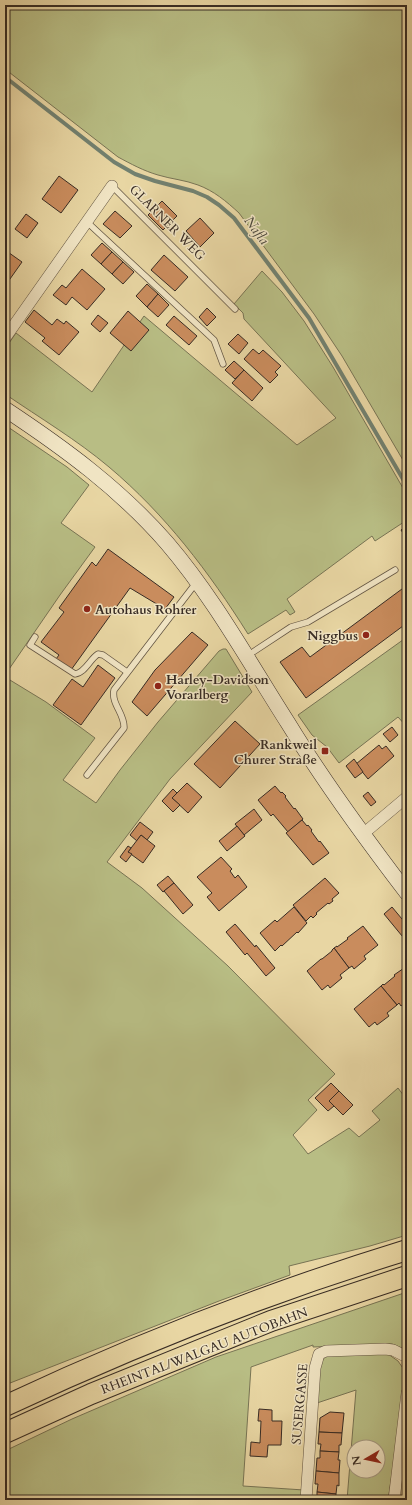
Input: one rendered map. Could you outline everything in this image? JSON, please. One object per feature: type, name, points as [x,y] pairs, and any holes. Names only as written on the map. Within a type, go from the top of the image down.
[{"type":"highway","name":"RHEINTAL/WALGAU AUTOBAHN","points":[[5,1406],[123,1353],[217,1315],[302,1284],[407,1250]]},
{"type":"highway","name":"RHEINTAL/WALGAU AUTOBAHN","points":[[5,1433],[91,1394],[271,1321],[407,1276]]},
{"type":"main road","points":[[5,409],[82,463],[116,490],[166,542],[197,580],[292,730],[363,834],[407,893]]},
{"type":"street","name":"GLARNER WEG","points":[[5,338],[112,186]]},
{"type":"street","points":[[363,834],[407,797]]},
{"type":"street","name":"SUSERGASSE","points":[[306,1500],[315,1368],[319,1354],[326,1350],[385,1349],[393,1350],[407,1357]]},
{"type":"street","points":[[394,1500],[407,1393]]},
{"type":"lane","name":"GLARNER WEG","points":[[112,186],[234,310]]},
{"type":"lane","points":[[87,222],[214,340],[223,364]]},
{"type":"lane","points":[[246,656],[291,627],[308,622],[395,570]]},
{"type":"lane","points":[[87,775],[124,728],[124,722],[112,696],[114,690],[197,580]]},
{"type":"lane","points":[[35,638],[30,645],[75,674],[82,671],[94,656],[98,654],[103,655],[127,672]]},
{"type":"green space","points":[[5,5],[407,5],[407,467],[342,356],[314,314],[239,213],[220,197],[204,187],[153,173],[118,157],[5,69]]},
{"type":"green space","points":[[262,271],[282,292],[304,321],[333,367],[407,495],[407,520],[375,541],[372,536],[287,599],[295,612],[290,615],[286,610],[248,634],[202,566],[149,504],[97,457],[5,394],[5,349],[16,333],[92,392],[144,316],[297,445],[336,418],[244,319],[243,313],[234,304]]},
{"type":"green space","points":[[5,425],[67,467],[89,485],[61,523],[95,547],[5,675]]},
{"type":"green space","points":[[407,637],[407,727],[398,717],[339,763],[327,747],[312,735],[298,715]]},
{"type":"green space","points":[[226,649],[252,692],[170,779],[107,862],[142,888],[228,966],[335,1074],[308,1100],[317,1110],[293,1135],[308,1154],[349,1128],[359,1137],[380,1120],[372,1111],[398,1088],[407,1100],[407,1235],[370,1246],[289,1266],[290,1275],[219,1301],[5,1385],[5,677],[46,702],[95,738],[63,780],[96,803],[158,722],[219,651]]},
{"type":"green space","points":[[407,1292],[407,1350],[392,1344],[313,1347],[313,1345],[251,1367],[243,1486],[304,1490],[303,1500],[122,1500],[122,1498],[115,1500],[5,1500],[5,1452],[9,1449],[72,1419],[216,1357]]},
{"type":"green space","points":[[388,1354],[398,1361],[405,1371],[388,1500],[347,1500],[349,1479],[386,1479],[386,1439],[352,1439],[356,1390],[317,1403],[317,1384],[323,1359],[327,1355]]},
{"type":"building","points":[[59,176],[78,190],[61,213],[42,199]]},
{"type":"building","points":[[162,201],[177,216],[163,230],[148,215]]},
{"type":"building","points":[[115,211],[132,226],[120,238],[103,224]]},
{"type":"building","points":[[26,214],[38,223],[27,238],[15,229]]},
{"type":"building","points":[[200,218],[214,233],[200,247],[186,231]]},
{"type":"building","points":[[102,243],[112,252],[101,264],[91,255]]},
{"type":"building","points":[[5,250],[22,262],[5,286]]},
{"type":"building","points":[[112,252],[123,262],[112,274],[101,264]]},
{"type":"building","points":[[164,255],[188,277],[175,291],[151,270]]},
{"type":"building","points":[[123,262],[134,272],[123,284],[112,274]]},
{"type":"building","points":[[82,269],[105,289],[87,310],[72,297],[66,305],[53,295],[62,285],[66,288]]},
{"type":"building","points":[[147,284],[158,294],[147,307],[136,296]]},
{"type":"building","points":[[158,294],[169,305],[158,317],[147,307]]},
{"type":"building","points":[[207,308],[216,317],[207,326],[199,317]]},
{"type":"building","points":[[34,310],[52,325],[57,319],[64,324],[66,321],[79,332],[59,355],[42,341],[45,338],[25,322]]},
{"type":"building","points":[[128,311],[149,330],[131,351],[110,333]]},
{"type":"building","points":[[98,315],[108,323],[100,332],[91,324]]},
{"type":"building","points":[[174,316],[197,336],[189,345],[166,325]]},
{"type":"building","points":[[238,334],[248,343],[239,354],[228,344]]},
{"type":"building","points":[[253,349],[259,354],[263,350],[281,366],[275,372],[278,375],[270,383],[244,359]]},
{"type":"building","points":[[234,361],[244,370],[235,379],[225,370]]},
{"type":"building","points":[[244,370],[263,388],[252,401],[232,383]]},
{"type":"building","points":[[407,525],[407,539],[401,530]]},
{"type":"building","name":"Autohaus Rohrer","points":[[108,549],[174,597],[165,609],[130,588],[71,670],[56,659],[59,655],[41,642],[64,612],[59,608],[92,562],[96,566]]},
{"type":"building","name":"Niggbus","points":[[406,586],[407,623],[306,698],[280,662],[302,647],[310,657]]},
{"type":"building","name":"Harley-Davidson Vorarlberg","points":[[192,632],[208,645],[147,716],[132,702],[155,670]]},
{"type":"building","points":[[98,665],[115,678],[81,725],[53,705],[72,679],[83,687]]},
{"type":"building","points":[[235,721],[260,744],[220,788],[194,764]]},
{"type":"building","points":[[392,727],[398,735],[390,742],[383,734]]},
{"type":"building","points":[[379,745],[382,749],[386,746],[394,756],[368,779],[356,764]]},
{"type":"building","points":[[354,759],[363,772],[355,778],[346,766]]},
{"type":"building","points":[[187,783],[202,797],[188,813],[172,798]]},
{"type":"building","points":[[275,786],[286,796],[285,797],[303,819],[288,832],[273,814],[271,816],[258,800]]},
{"type":"building","points":[[173,789],[177,793],[172,798],[180,805],[173,812],[162,801]]},
{"type":"building","points":[[368,792],[376,802],[371,806],[363,796]]},
{"type":"building","points":[[254,809],[262,820],[244,835],[235,824]]},
{"type":"building","points":[[302,820],[307,826],[308,825],[319,842],[320,841],[329,853],[313,865],[286,833]]},
{"type":"building","points":[[140,822],[153,832],[147,840],[141,835],[137,841],[130,835]]},
{"type":"building","points":[[237,826],[245,836],[227,851],[219,841]]},
{"type":"building","points":[[141,835],[155,846],[143,863],[128,852]]},
{"type":"building","points":[[128,846],[131,848],[128,852],[132,854],[126,862],[120,857]]},
{"type":"building","points":[[221,857],[232,869],[230,871],[235,878],[238,875],[247,887],[219,911],[207,897],[212,893],[197,877]]},
{"type":"building","points":[[168,876],[174,883],[163,892],[157,885]]},
{"type":"building","points":[[325,878],[339,893],[332,899],[333,901],[329,904],[328,903],[316,913],[317,914],[313,918],[311,916],[306,921],[293,905]]},
{"type":"building","points":[[174,883],[193,905],[183,914],[164,891]]},
{"type":"building","points":[[294,907],[307,923],[298,933],[297,932],[275,951],[260,933],[275,920],[277,922]]},
{"type":"building","points":[[392,907],[407,925],[407,942],[384,914]]},
{"type":"building","points":[[235,924],[255,947],[256,945],[275,968],[266,976],[247,953],[245,955],[226,932]]},
{"type":"building","points":[[363,926],[378,945],[364,956],[366,959],[354,969],[352,966],[349,968],[334,948],[348,939],[347,938]]},
{"type":"building","points":[[334,948],[349,968],[340,975],[342,978],[330,988],[328,985],[322,990],[307,971]]},
{"type":"building","points":[[407,966],[407,1001],[401,1006],[399,1003],[397,1005],[381,986]]},
{"type":"building","points":[[381,986],[397,1005],[387,1013],[389,1016],[377,1025],[375,1022],[369,1027],[354,1009]]},
{"type":"building","points":[[331,1083],[339,1091],[329,1101],[334,1106],[328,1111],[315,1098]]},
{"type":"building","points":[[339,1091],[353,1105],[343,1115],[329,1101]]},
{"type":"building","points":[[259,1409],[272,1410],[272,1421],[282,1421],[281,1445],[268,1445],[267,1457],[250,1456],[251,1442],[260,1443],[261,1421],[258,1421]]},
{"type":"building","points":[[330,1412],[344,1413],[342,1433],[319,1432],[320,1418]]},
{"type":"building","points":[[319,1432],[342,1433],[339,1452],[320,1451],[321,1444],[318,1444]]},
{"type":"building","points":[[320,1451],[339,1452],[339,1473],[316,1471],[317,1458],[320,1458]]},
{"type":"building","points":[[316,1471],[339,1473],[339,1486],[337,1485],[336,1494],[317,1492],[318,1484],[315,1484]]},
{"type":"building","points":[[317,1492],[336,1494],[336,1500],[317,1500]]},
{"type":"waterway","name":"Nafla","points":[[5,77],[114,162],[135,174],[193,191],[207,197],[234,218],[309,318],[407,486]]},
{"type":"place","name":"Autohaus Rohrer","points":[[87,609]]},
{"type":"place","name":"Niggbus","points":[[366,635]]},
{"type":"place","name":"Harley-Davidson Vorarlberg","points":[[158,686]]},
{"type":"place","name":"Rankweil Churer Straße","points":[[325,751]]}]
